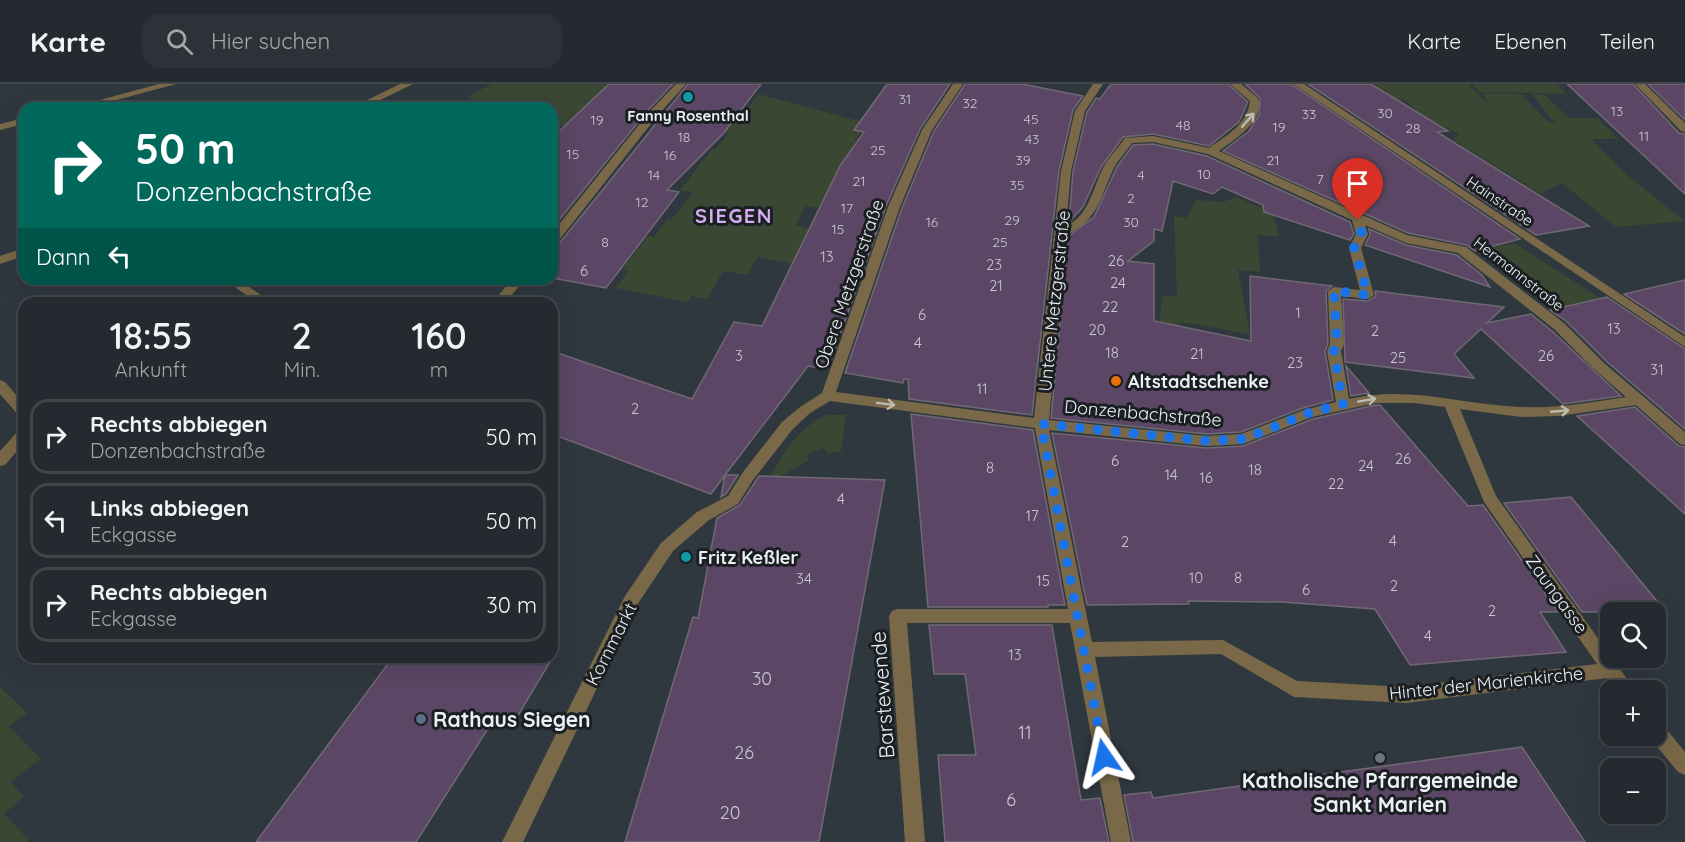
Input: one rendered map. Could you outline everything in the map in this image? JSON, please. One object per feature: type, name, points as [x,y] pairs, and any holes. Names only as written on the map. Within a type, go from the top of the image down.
[{"type":"street","points":[[99,102],[171,84]]},
{"type":"street","points":[[369,102],[408,84]]},
{"type":"street","points":[[558,233],[654,113],[681,84]]},
{"type":"street","name":"Obere Metzgerstraße","points":[[748,476],[788,426],[806,410],[828,396],[898,198],[927,130],[958,84]]},
{"type":"street","name":"Untere Metzgerstraße","points":[[1098,84],[1080,111],[1066,171],[1041,424],[1120,842]]},
{"type":"street","points":[[1211,152],[1250,121],[1256,111],[1255,100],[1235,84]]},
{"type":"street","name":"Hainstraße","points":[[1298,84],[1685,343]]},
{"type":"street","points":[[1640,84],[1685,129]]},
{"type":"street","points":[[0,127],[18,122]]},
{"type":"street","name":"Hermannstraße","points":[[1061,233],[1078,225],[1092,207],[1109,166],[1129,141],[1153,139],[1211,152],[1358,220],[1418,244],[1455,247],[1462,250],[1558,326],[1599,366],[1639,400]]},
{"type":"street","points":[[1343,404],[1334,351],[1337,344],[1334,291],[1368,295],[1354,248],[1362,234],[1358,220]]},
{"type":"street","points":[[0,260],[18,254]]},
{"type":"street","points":[[239,285],[257,297]]},
{"type":"street","points":[[503,297],[514,285]]},
{"type":"street","points":[[0,385],[18,406]]},
{"type":"street","name":"Donzenbachstraße","points":[[828,396],[1041,424],[1207,441],[1244,439],[1309,413],[1375,398],[1415,398],[1521,412],[1559,411],[1639,400]]},
{"type":"street","points":[[1639,400],[1685,440]]},
{"type":"street","name":"Zaungasse","points":[[1451,403],[1489,498],[1619,680]]},
{"type":"street","points":[[0,462],[18,441]]},
{"type":"street","name":"Kornmarkt","points":[[512,842],[631,601],[667,547],[703,516],[733,500],[748,476]]},
{"type":"street","name":"Barstewende","points":[[915,842],[898,616],[1078,616]]},
{"type":"street","name":"Hinter der Marienkirche","points":[[1084,650],[1223,646],[1294,689],[1406,695],[1612,670]]},
{"type":"street","points":[[1666,743],[1685,766]]},
{"type":"green space","points":[[492,84],[611,84],[568,127],[558,125],[558,102],[477,102],[466,97]]},
{"type":"green space","points":[[1375,84],[1468,84],[1488,104],[1482,93],[1521,94],[1548,122],[1555,123],[1531,94],[1545,95],[1569,118],[1598,118],[1618,139],[1591,139],[1629,177],[1685,221],[1616,227],[1562,183],[1541,194],[1453,140],[1459,134],[1426,118],[1405,100],[1398,101]]},
{"type":"green space","points":[[1473,84],[1557,84],[1567,94],[1479,92]]},
{"type":"green space","points":[[758,94],[862,122],[861,131],[819,208],[806,206],[796,225],[809,228],[792,263],[758,257],[747,275],[723,271],[707,299],[691,296],[688,302],[616,288],[629,271],[623,269],[648,236],[654,237],[693,192],[680,190],[712,149],[716,149],[744,108],[748,108]]},
{"type":"green space","points":[[1280,194],[1272,210],[1279,236],[1258,235],[1260,272],[1238,270],[1250,334],[1181,322],[1179,329],[1159,325],[1163,295],[1177,297],[1174,216],[1186,218],[1196,200],[1223,202],[1236,197],[1260,207]]},
{"type":"green space","points":[[1514,243],[1600,298],[1569,306],[1570,319],[1481,250]]},
{"type":"green space","points":[[826,415],[846,415],[841,451],[828,454],[823,448],[806,455],[809,460],[766,484],[797,436]]},
{"type":"green space","points":[[0,687],[27,713],[9,726],[41,759],[10,782],[24,797],[4,814],[29,840],[27,842],[0,842]]},
{"type":"building","points":[[609,84],[673,84],[648,110],[558,222],[558,132]]},
{"type":"building","points":[[688,84],[761,84],[723,134],[667,190],[679,192],[606,288],[558,279],[558,245]]},
{"type":"building","points":[[887,84],[950,84],[920,129],[886,206],[828,369],[808,366],[711,494],[558,436],[558,353],[692,399],[734,322],[762,326],[840,166],[864,132],[854,130]]},
{"type":"building","points":[[965,84],[1022,84],[1083,96],[1073,110],[1059,171],[1032,415],[909,399],[908,379],[904,379],[903,383],[845,373],[902,208],[934,131]]},
{"type":"building","points":[[1111,84],[1228,84],[1248,102],[1239,122],[1209,146],[1153,134],[1123,137],[1101,167],[1083,207],[1069,222],[1073,171],[1087,112],[1096,98],[1100,99]]},
{"type":"building","points":[[1245,84],[1291,84],[1520,239],[1475,251],[1466,245],[1408,233],[1223,151],[1249,131],[1259,115],[1260,98]]},
{"type":"building","points":[[1308,84],[1371,84],[1448,131],[1437,132],[1589,226],[1536,235]]},
{"type":"building","points":[[1567,84],[1633,84],[1679,133],[1685,134],[1685,194]]},
{"type":"building","points":[[1648,84],[1685,84],[1685,120]]},
{"type":"building","points":[[1153,144],[1207,156],[1350,222],[1354,234],[1350,240],[1264,212],[1263,205],[1222,187],[1213,194],[1173,181],[1162,231],[1154,229],[1154,241],[1128,261],[1154,264],[1154,321],[1251,341],[1250,276],[1332,286],[1326,291],[1328,344],[1325,351],[1333,400],[1303,408],[1241,432],[1207,434],[1051,418],[1068,236],[1094,217],[1117,167],[1133,145]]},
{"type":"building","points":[[1369,229],[1406,245],[1457,255],[1482,275],[1490,287],[1365,245],[1370,235]]},
{"type":"building","points":[[1685,280],[1685,334],[1624,294]]},
{"type":"building","points":[[1375,291],[1504,307],[1487,323],[1531,314],[1621,396],[1563,404],[1481,329],[1454,354],[1474,378],[1345,362],[1343,299],[1368,301],[1376,296]]},
{"type":"building","points":[[1607,297],[1685,349],[1685,429],[1606,361],[1566,321],[1550,310]]},
{"type":"building","points":[[1346,366],[1369,393],[1351,396]]},
{"type":"building","points":[[1380,405],[1468,506],[1483,505],[1558,612],[1540,612],[1566,652],[1410,665],[1375,609],[1282,602],[1188,601],[1189,604],[1087,605],[1052,433],[1207,448],[1243,446],[1313,419]]},
{"type":"building","points":[[1635,407],[1679,446],[1685,447],[1685,514],[1577,416]]},
{"type":"building","points":[[911,414],[1033,430],[1065,605],[928,607]]},
{"type":"building","points":[[725,475],[738,475],[726,494],[721,497]]},
{"type":"building","points":[[759,476],[885,480],[819,842],[625,842],[693,617],[698,618],[717,518],[740,505]]},
{"type":"building","points":[[1571,497],[1658,602],[1600,602],[1600,612],[1582,612],[1504,503]]},
{"type":"building","points":[[929,625],[1052,625],[1081,800],[1100,798],[1109,842],[945,842],[938,755],[976,755],[965,674],[934,674]]},
{"type":"building","name":"Rathaus Siegen","points":[[389,663],[549,663],[514,722],[496,716],[416,842],[256,842]]},
{"type":"building","points":[[1522,747],[1585,842],[1133,842],[1124,795],[1151,792],[1153,798]]},
{"type":"place","name":"Fanny Rosenthal","points":[[688,97]]},
{"type":"place","name":"Altstadtschenke","points":[[1116,381]]},
{"type":"place","name":"Fritz Keßler","points":[[686,557]]},
{"type":"place","name":"Rathaus Siegen","points":[[421,719]]},
{"type":"place","name":"Katholische Pfarrgemeinde Sankt Marien","points":[[1380,758]]},
{"type":"district","name":"SIEGEN","points":[[734,215]]},
{"type":"route","points":[[1104,757],[1041,424],[1207,441],[1244,439],[1309,413],[1343,404],[1334,351],[1337,344],[1334,291],[1368,295],[1354,248],[1362,234],[1362,227],[1358,220]]}]
